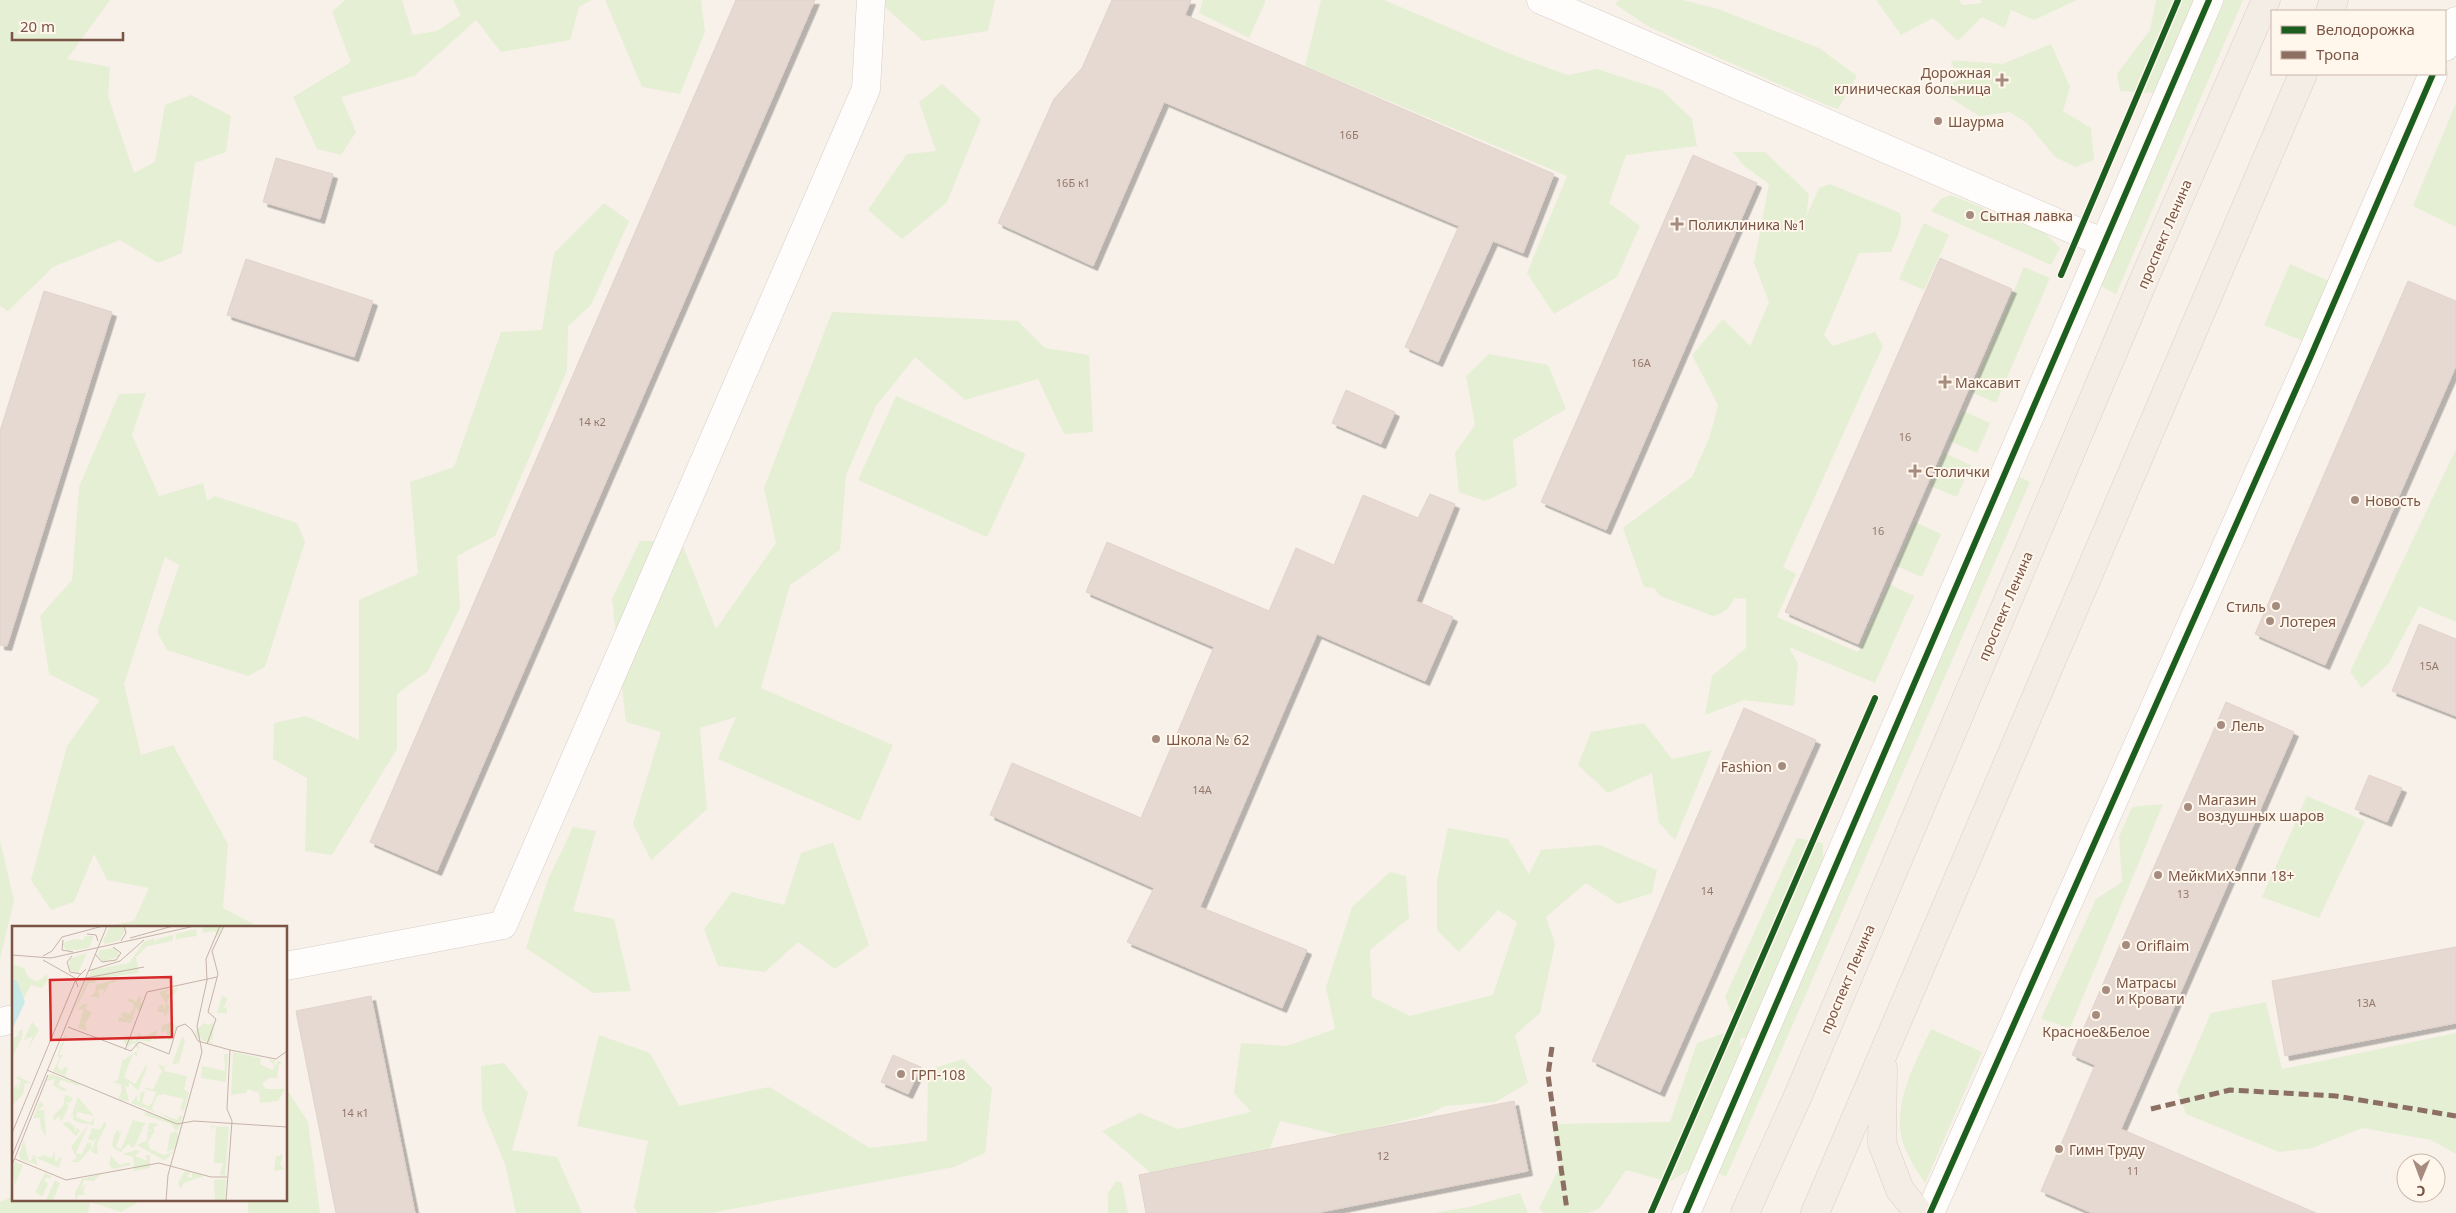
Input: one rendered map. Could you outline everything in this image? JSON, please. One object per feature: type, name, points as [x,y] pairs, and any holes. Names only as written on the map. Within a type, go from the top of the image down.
[{"type":"main road","name":"проспект Ленина","points":[[1746,1213],[1797,1098],[2151,263],[2266,0]]},
{"type":"main road","points":[[1815,1213],[2303,75]]},
{"type":"main road","points":[[1883,1054],[1882,1143],[1900,1190],[1919,1213]]},
{"type":"street","points":[[288,966],[503,925],[866,89],[872,0]]},
{"type":"street","points":[[1542,0],[2104,243]]},
{"type":"street","points":[[1686,1213],[2209,0]]},
{"type":"street","points":[[2446,45],[2456,21]]},
{"type":"street","points":[[1930,1213],[2294,394],[2433,75]]},
{"type":"green space","points":[[0,0],[110,0],[67,59],[110,67],[108,96],[134,173],[155,162],[165,105],[191,95],[231,116],[226,152],[195,163],[182,253],[158,263],[120,240],[53,267],[8,311],[0,306]]},
{"type":"green space","points":[[345,0],[402,0],[413,35],[437,31],[461,15],[453,0],[592,0],[579,7],[570,40],[501,52],[476,20],[414,76],[341,97],[356,132],[341,155],[317,149],[293,97],[351,62],[332,12]]},
{"type":"green space","points":[[605,0],[701,0],[705,32],[680,94],[642,87]]},
{"type":"green space","points":[[877,0],[995,0],[988,31],[923,41]]},
{"type":"green space","points":[[1203,0],[1266,0],[1249,38],[1199,13]]},
{"type":"green space","points":[[1321,0],[1384,0],[1518,57],[1568,75],[1597,69],[1662,90],[1692,119],[1697,146],[1626,155],[1609,203],[1640,226],[1617,277],[1554,314],[1527,273],[1567,176],[1305,66]]},
{"type":"green space","points":[[1619,0],[1683,0],[1718,9],[1819,48],[1857,76],[1838,109],[1649,27],[1615,4]]},
{"type":"green space","points":[[1876,0],[1959,0],[1963,5],[1981,3],[1981,0],[2077,0],[2034,20],[2011,10],[2005,28],[1982,17],[1958,41],[1933,18],[1901,35]]},
{"type":"green space","points":[[2156,0],[2205,0],[2199,18],[2179,31],[2187,63],[2166,94],[2120,91],[2117,74],[2150,30]]},
{"type":"green space","points":[[2225,0],[2243,0],[2116,294],[2101,286]]},
{"type":"green space","points":[[2051,44],[2070,87],[2063,111],[2091,128],[2094,160],[2075,167],[2055,157],[2028,124],[2010,112],[1979,116],[1935,88],[1958,81],[1951,60],[2003,64]]},
{"type":"green space","points":[[942,84],[981,119],[947,202],[902,239],[868,210],[907,154],[936,151],[919,102]]},
{"type":"green space","points":[[2456,103],[2456,227],[2413,206]]},
{"type":"green space","points":[[1733,152],[1765,152],[1809,194],[1806,217],[1819,188],[1830,184],[1900,213],[1901,218],[1899,233],[1891,252],[1859,253],[1824,335],[1833,346],[1875,332],[1883,346],[1783,567],[1796,574],[1777,617],[1858,652],[1889,584],[1914,596],[1875,683],[1789,647],[1798,664],[1794,706],[1744,700],[1705,715],[1712,676],[1746,648],[1746,599],[1734,598],[1726,610],[1713,616],[1660,596],[1654,588],[1644,587],[1623,528],[1692,477],[1710,436],[1718,405],[1692,355],[1723,319],[1750,346],[1769,302],[1754,263],[1769,184],[1744,166]]},
{"type":"green space","points":[[1951,195],[2045,233],[2060,248],[2051,265],[1931,211],[1941,199]]},
{"type":"green space","points":[[604,203],[629,221],[591,305],[568,326],[567,371],[495,536],[457,556],[460,608],[428,671],[397,694],[397,749],[332,855],[305,851],[307,778],[273,759],[274,723],[306,716],[359,740],[359,600],[418,574],[410,482],[454,467],[501,332],[542,330],[554,253]]},
{"type":"green space","points":[[1924,223],[1949,235],[1924,290],[1899,279]]},
{"type":"green space","points":[[2290,264],[2329,281],[2303,341],[2264,325]]},
{"type":"green space","points":[[2024,267],[2050,278],[1996,403],[1971,392]]},
{"type":"green space","points":[[832,312],[1018,321],[1045,348],[1089,355],[1093,432],[1064,434],[1038,379],[965,400],[915,357],[876,406],[846,475],[840,550],[790,585],[761,688],[893,745],[860,821],[718,759],[736,717],[700,728],[707,809],[651,860],[633,824],[661,732],[626,722],[612,599],[640,541],[681,541],[716,629],[776,543],[764,488]]},
{"type":"green space","points":[[1489,354],[1548,365],[1566,409],[1513,440],[1517,486],[1485,501],[1459,492],[1455,453],[1475,425],[1466,376]]},
{"type":"green space","points":[[146,393],[132,435],[159,496],[203,483],[207,501],[215,496],[297,523],[305,542],[265,667],[248,676],[167,650],[157,632],[179,565],[165,557],[124,684],[141,755],[173,745],[228,844],[223,908],[257,926],[109,926],[134,921],[149,888],[107,880],[94,854],[74,902],[51,910],[31,880],[67,746],[100,700],[49,674],[40,616],[72,580],[79,487],[119,394]]},
{"type":"green space","points":[[896,396],[1026,454],[987,537],[858,480]]},
{"type":"green space","points":[[1963,411],[1990,423],[1977,453],[1950,441]]},
{"type":"green space","points":[[2456,449],[2456,622],[2419,606],[2389,663],[2362,688],[2350,672]]},
{"type":"green space","points":[[1944,453],[1971,465],[1957,497],[1930,486]]},
{"type":"green space","points":[[2014,474],[2030,482],[1726,1177],[1720,1174],[1717,1165],[1724,1149],[1669,1182],[1626,1170],[1600,1208],[1588,1213],[1544,1213],[1539,1208],[1560,1167],[1552,1124],[1670,1122],[1697,1043],[1738,1028],[1725,997],[1797,838],[1823,843],[1823,921]],"holes":[[[1740,1038],[1769,1038],[1743,1073]]]},
{"type":"green space","points":[[1915,522],[1941,534],[1922,577],[1896,566]]},
{"type":"green space","points":[[1644,723],[1672,759],[1712,750],[1675,840],[1659,823],[1652,773],[1608,793],[1578,765],[1591,732]]},
{"type":"green space","points":[[2307,796],[2365,821],[2319,918],[2262,897]]},
{"type":"green space","points":[[2163,804],[2070,1028],[2041,1019],[2096,899],[2122,882],[2119,837],[2132,807]]},
{"type":"green space","points":[[573,827],[596,831],[573,911],[614,919],[631,991],[593,993],[526,948],[547,882]]},
{"type":"green space","points":[[1448,828],[1508,839],[1529,874],[1541,850],[1600,845],[1657,870],[1652,893],[1618,904],[1586,883],[1546,917],[1555,944],[1540,1013],[1515,1035],[1528,1083],[1495,1102],[1445,1106],[1429,1114],[1343,1136],[1280,1121],[1269,1151],[1152,1174],[1102,1131],[1140,1113],[1178,1129],[1251,1112],[1234,1093],[1241,1043],[1287,1046],[1335,1029],[1326,987],[1352,907],[1390,872],[1406,876],[1409,918],[1370,950],[1372,997],[1410,1016],[1493,995],[1517,922],[1498,910],[1459,952],[1437,930],[1437,880]]},
{"type":"green space","points":[[0,840],[14,901],[0,959]]},
{"type":"green space","points":[[833,842],[869,945],[835,969],[798,942],[765,972],[718,966],[704,929],[732,892],[784,905],[801,853]]},
{"type":"green space","points":[[2266,1002],[2282,1069],[2456,1033],[2456,1154],[2431,1140],[2362,1128],[2312,1148],[2279,1152],[2186,1114],[2177,1091],[2211,1013]]},
{"type":"green space","points":[[1931,1029],[1982,1052],[1925,1183],[1905,1148],[1901,1135],[1900,1121],[1901,1107],[1908,1080]]},
{"type":"green space","points":[[599,1035],[650,1053],[679,1106],[769,1087],[870,1148],[927,1141],[928,1070],[963,1059],[992,1088],[985,1153],[954,1167],[711,1213],[637,1213],[634,1207],[648,1141],[577,1126]]},
{"type":"green space","points":[[504,1063],[528,1093],[512,1150],[557,1157],[582,1213],[516,1213],[505,1164],[482,1109],[481,1066]]},
{"type":"green space","points":[[288,1091],[308,1122],[320,1213],[248,1213],[248,1200],[288,1200]]},
{"type":"green space","points":[[1116,1181],[1122,1183],[1128,1213],[1108,1213],[1108,1194]]},
{"type":"green space","points":[[1520,1193],[1528,1213],[1434,1213],[1469,1207]]},
{"type":"green space","points":[[12,1197],[12,1200],[142,1200],[121,1212],[90,1202],[88,1213],[0,1213],[0,1202]]},
{"type":"building","points":[[736,0],[815,0],[437,871],[370,842]]},
{"type":"building","points":[[1112,0],[1191,0],[1185,15],[1554,174],[1523,253],[1493,241],[1438,362],[1405,347],[1459,226],[1164,102],[1093,266],[998,223],[1054,99],[1082,68]]},
{"type":"building","points":[[1693,155],[1757,183],[1606,530],[1541,502]]},
{"type":"building","points":[[276,158],[333,174],[320,219],[263,202]]},
{"type":"building","points":[[1940,258],[2012,289],[1858,644],[1785,612]]},
{"type":"building","points":[[246,259],[373,301],[354,357],[227,315]]},
{"type":"building","name":"Новость","points":[[2408,281],[2456,301],[2456,366],[2325,665],[2255,634]]},
{"type":"building","points":[[44,291],[112,312],[7,646],[0,645],[0,431]]},
{"type":"building","points":[[1346,390],[1395,412],[1381,444],[1332,423]]},
{"type":"building","points":[[1430,494],[1455,504],[1416,601],[1453,617],[1425,681],[1317,634],[1200,907],[1307,950],[1282,1008],[1127,942],[1154,888],[990,815],[1012,763],[1141,818],[1214,647],[1086,592],[1107,542],[1269,611],[1296,548],[1334,565],[1363,495],[1418,518]]},
{"type":"building","points":[[2419,624],[2456,639],[2456,716],[2392,691]]},
{"type":"building","points":[[2226,702],[2294,732],[2121,1129],[2316,1213],[2092,1213],[2041,1191],[2095,1065],[2072,1055]]},
{"type":"building","points":[[1744,708],[1816,740],[1660,1092],[1592,1061]]},
{"type":"building","points":[[2369,775],[2402,788],[2387,822],[2355,809]]},
{"type":"building","points":[[2456,947],[2456,1023],[2285,1056],[2272,981]]},
{"type":"building","points":[[371,996],[415,1213],[336,1213],[296,1011]]},
{"type":"building","name":"ГРП-108","points":[[893,1055],[921,1067],[908,1094],[881,1082]]},
{"type":"building","points":[[1514,1101],[1528,1171],[1316,1213],[1146,1213],[1139,1175]]},
{"type":"marked path","points":[[1552,1047],[1548,1075],[1567,1210]]},
{"type":"marked path","points":[[2151,1109],[2230,1090],[2336,1096],[2456,1116]]},
{"type":"cycle path","points":[[2061,275],[2178,0]]},
{"type":"cycle path","points":[[1686,1213],[2209,0]]},
{"type":"cycle path","points":[[1930,1213],[2310,358],[2433,75]]},
{"type":"cycle path","points":[[1651,1213],[1875,698]]},
{"type":"place","name":"Дорожная клиническая больница","points":[[2002,80]]},
{"type":"place","name":"Шаурма","points":[[1938,121]]},
{"type":"place","name":"Сытная лавка","points":[[1970,215]]},
{"type":"place","name":"Поликлиника №1","points":[[1677,224]]},
{"type":"place","name":"Максавит","points":[[1945,382]]},
{"type":"place","name":"Столички","points":[[1915,471]]},
{"type":"place","name":"Новость","points":[[2355,500]]},
{"type":"place","name":"Стиль","points":[[2276,606]]},
{"type":"place","name":"Лотерея","points":[[2270,621]]},
{"type":"place","name":"Лель","points":[[2221,725]]},
{"type":"place","name":"Школа № 62","points":[[1156,739]]},
{"type":"place","name":"Fashion","points":[[1782,766]]},
{"type":"place","name":"Магазин воздушных шаров","points":[[2188,807]]},
{"type":"place","name":"МейкМиХэппи 18+","points":[[2158,875]]},
{"type":"place","name":"Oriflaim","points":[[2126,945]]},
{"type":"place","name":"Матрасы и Кровати","points":[[2106,990]]},
{"type":"place","name":"Красное&Белое","points":[[2096,1015]]},
{"type":"place","name":"ГРП-108","points":[[901,1074]]},
{"type":"place","name":"Гимн Труду","points":[[2059,1149]]}]
